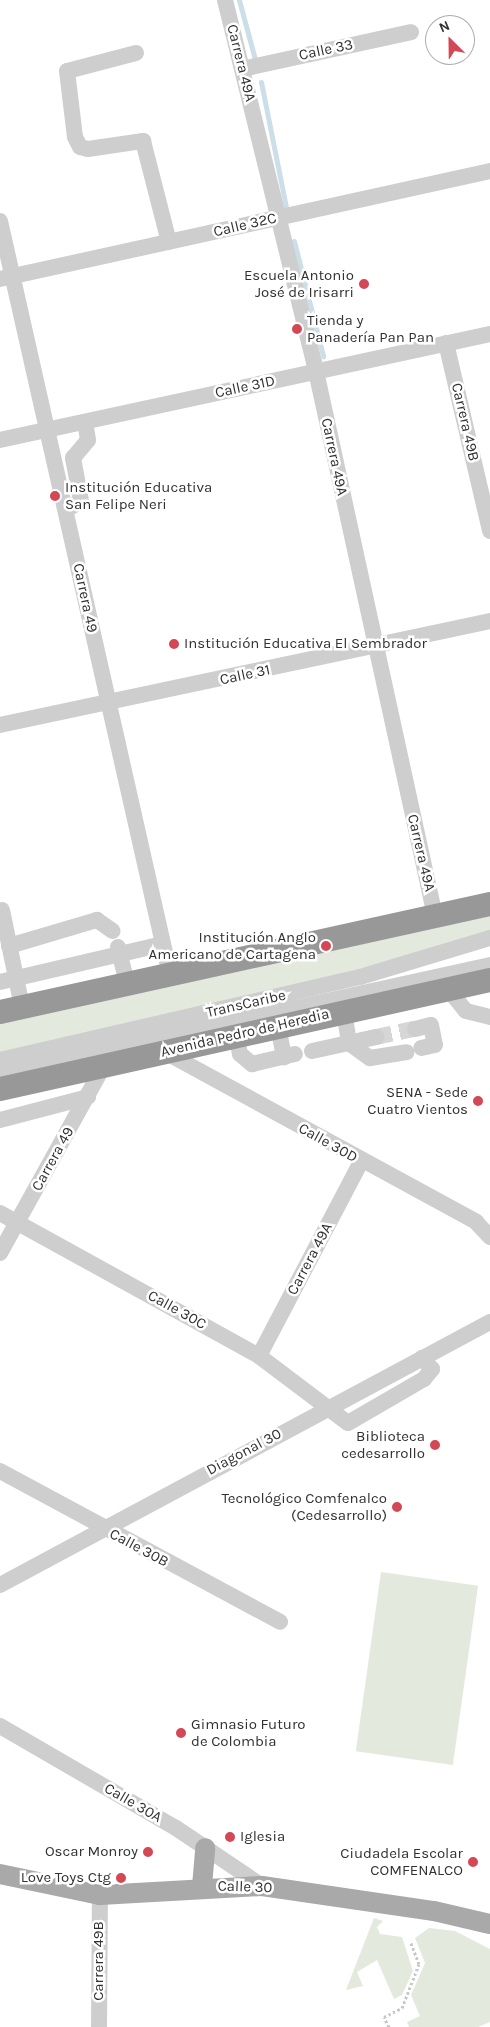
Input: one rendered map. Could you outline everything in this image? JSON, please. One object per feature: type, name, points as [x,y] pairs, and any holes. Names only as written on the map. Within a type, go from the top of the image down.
[{"type":"highway","points":[[11,1009],[490,904]]},
{"type":"highway","name":"Avenida Pedro de Heredia","points":[[0,1089],[490,980]]},
{"type":"main road","points":[[202,1886],[205,1848]]},
{"type":"main road","name":"Calle 30","points":[[0,1874],[100,1895],[202,1886],[262,1886],[434,1911],[490,1924]]},
{"type":"street","name":"Carrera 49A","points":[[225,0],[316,372],[435,916]]},
{"type":"street","name":"Calle 33","points":[[242,69],[411,32]]},
{"type":"street","points":[[136,53],[67,71],[72,118],[80,147],[144,141],[170,242]]},
{"type":"street","name":"Calle 32C","points":[[6,278],[490,171]]},
{"type":"street","name":"Carrera 49","points":[[0,221],[6,278],[48,430],[170,974]]},
{"type":"street","name":"Calle 31D","points":[[0,440],[490,334]]},
{"type":"street","name":"Carrera 49B","points":[[446,343],[490,531]]},
{"type":"street","points":[[66,510],[81,500],[74,458],[88,440],[85,422]]},
{"type":"street","name":"Calle 31","points":[[0,725],[375,648],[490,621]]},
{"type":"street","points":[[2,910],[9,946],[8,980],[11,1009]]},
{"type":"street","points":[[9,946],[97,920],[117,944],[127,984]]},
{"type":"street","name":"TransCaribe","points":[[0,1060],[360,977],[490,938]]},
{"type":"street","points":[[8,980],[117,944],[163,944]]},
{"type":"street","name":"TransCaribe","points":[[0,1073],[490,964]]},
{"type":"street","points":[[448,989],[466,1011],[490,1017]]},
{"type":"street","points":[[344,1011],[349,1043],[370,1058],[435,1045],[431,1025],[415,1029]]},
{"type":"street","points":[[236,1035],[240,1054],[252,1064],[290,1056],[278,1026]]},
{"type":"street","points":[[312,1051],[376,1037]]},
{"type":"street","name":"Calle 30D","points":[[163,1052],[362,1162],[476,1222],[490,1237]]},
{"type":"street","name":"Carrera 49","points":[[0,1253],[104,1065]]},
{"type":"street","points":[[0,1120],[88,1097]]},
{"type":"street","name":"Carrera 49A","points":[[259,1356],[362,1162]]},
{"type":"street","name":"Calle 30C","points":[[0,1213],[18,1221],[259,1356],[330,1406],[338,1419],[358,1420],[431,1373],[422,1358]]},
{"type":"street","name":"Diagonal 30","points":[[0,1585],[330,1406],[490,1322]]},
{"type":"street","name":"Calle 30B","points":[[0,1470],[102,1529],[280,1622]]},
{"type":"street","name":"Calle 30A","points":[[0,1726],[205,1848],[262,1886]]},
{"type":"street","name":"Carrera 49B","points":[[99,2027],[100,1895]]},
{"type":"path","points":[[389,2027],[384,2016],[402,2008],[419,1964],[410,1941]]},
{"type":"shaded area","points":[[490,916],[490,932],[309,983],[0,1055],[0,1022]]},
{"type":"shaded area","points":[[381,1572],[478,1586],[453,1765],[356,1751]]},
{"type":"shaded area","points":[[374,1918],[383,1921],[377,1927],[380,1934],[402,1937],[413,1971],[402,1995],[394,1999],[377,1960],[357,1972],[363,1986],[346,1990]]},
{"type":"shaded area","points":[[429,1928],[455,1931],[490,1949],[490,2022],[478,2027],[409,2027],[407,2022],[420,2016],[411,1995],[425,1963],[415,1938]]},
{"type":"waterway","points":[[239,0],[256,63]]},
{"type":"waterway","points":[[261,82],[287,212]]},
{"type":"waterway","points":[[294,241],[323,356]]},
{"type":"tunnel","points":[[376,1037],[415,1029]]},
{"type":"place","name":"Escuela Antonio José de Irisarri","points":[[364,284]]},
{"type":"place","name":"Tienda y Panadería Pan Pan","points":[[297,329]]},
{"type":"place","name":"Institución Educativa San Felipe Neri","points":[[55,496]]},
{"type":"place","name":"Institución Educativa El Sembrador","points":[[174,644]]},
{"type":"place","name":"Institución Anglo Americano de Cartagena","points":[[326,946]]},
{"type":"place","name":"SENA - Sede Cuatro Vientos","points":[[478,1101]]},
{"type":"place","name":"Biblioteca cedesarrollo","points":[[435,1445]]},
{"type":"place","name":"Tecnológico Comfenalco (Cedesarrollo)","points":[[397,1507]]},
{"type":"place","name":"Gimnasio Futuro de Colombia","points":[[181,1733]]},
{"type":"place","name":"Iglesia","points":[[230,1837]]},
{"type":"place","name":"Oscar Monroy","points":[[148,1852]]},
{"type":"place","name":"Ciudadela Escolar COMFENALCO","points":[[473,1862]]},
{"type":"place","name":"Love Toys Ctg","points":[[121,1878]]}]
